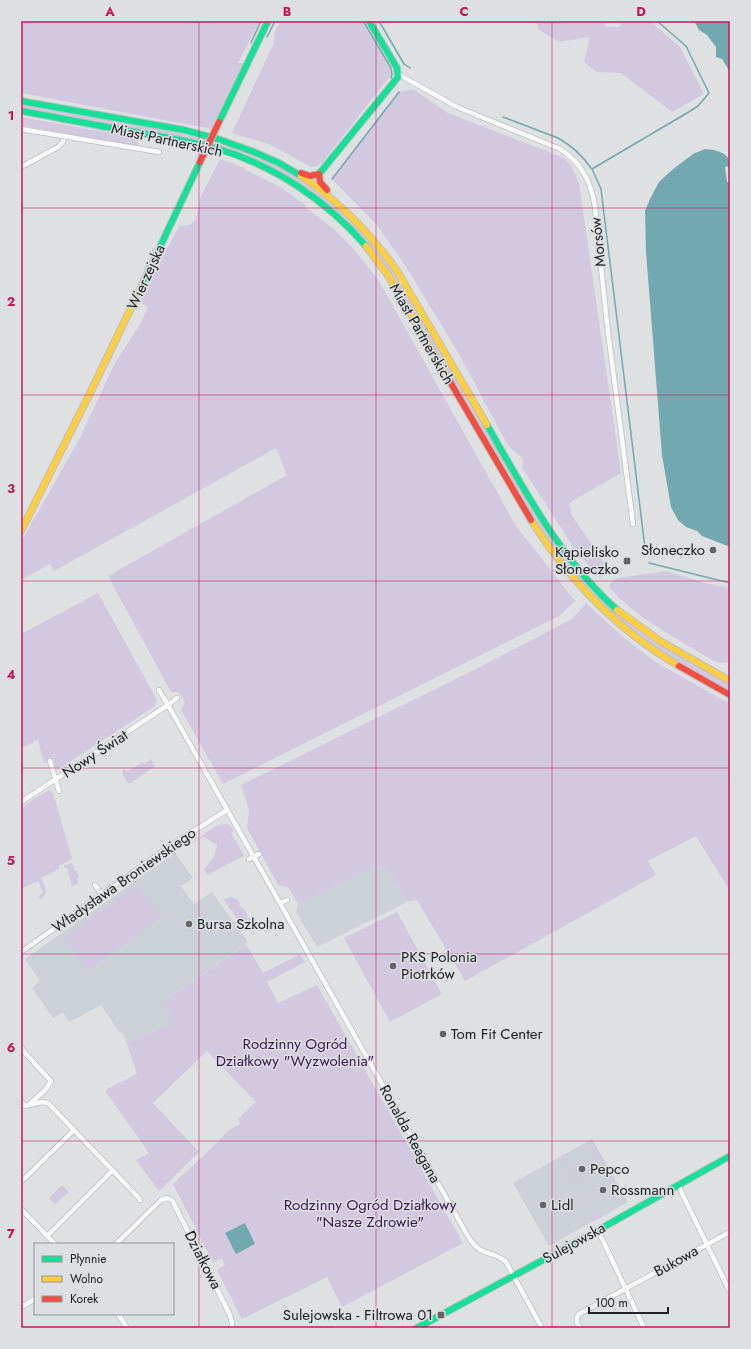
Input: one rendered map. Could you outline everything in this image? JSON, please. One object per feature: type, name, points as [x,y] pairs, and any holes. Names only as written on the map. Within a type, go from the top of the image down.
[{"type":"main road","name":"Wierzejska","points":[[21,531],[93,387],[268,21]]},
{"type":"main road","points":[[294,172],[310,176],[319,174],[397,80],[397,68],[369,21]]},
{"type":"main road","name":"Miast Partnerskich","points":[[21,101],[186,131],[218,139],[260,154],[294,172],[316,186],[351,216],[373,238],[397,271],[539,514],[554,538],[572,562],[605,598],[630,620],[675,650],[730,681]]},
{"type":"main road","name":"Miast Partnerskich","points":[[21,111],[183,141],[226,152],[257,164],[281,176],[302,188],[326,207],[359,238],[383,267],[528,516],[567,572],[598,606],[638,640],[672,662],[730,695]]},
{"type":"main road","points":[[319,174],[320,182],[333,200]]},
{"type":"main road","name":"Sulejowska","points":[[417,1328],[598,1230],[730,1156]]},
{"type":"street","name":"Morsów","points":[[398,74],[457,107],[554,146],[567,153],[587,177],[593,193],[595,207],[607,324],[633,524]]},
{"type":"street","points":[[21,129],[159,152]]},
{"type":"street","points":[[21,167],[58,147],[63,142],[64,137]]},
{"type":"street","points":[[159,690],[227,810]]},
{"type":"street","name":"Nowy Świat","points":[[21,802],[177,698]]},
{"type":"street","points":[[50,761],[59,791]]},
{"type":"street","name":"Ronalda Reagana","points":[[227,810],[251,858],[280,903],[469,1238],[474,1246],[479,1250],[500,1257],[505,1261],[542,1328]]},
{"type":"street","name":"Władysława Broniewskiego","points":[[21,952],[173,844],[227,810]]},
{"type":"street","points":[[251,858],[259,854]]},
{"type":"street","points":[[95,884],[102,894]]},
{"type":"street","points":[[280,903],[287,900]]},
{"type":"street","points":[[21,1047],[24,1052],[48,1076],[51,1082],[41,1094],[21,1110]]},
{"type":"street","points":[[41,1094],[46,1102],[140,1200]]},
{"type":"street","points":[[21,1101],[27,1105],[46,1102]]},
{"type":"street","points":[[21,1182],[74,1130]]},
{"type":"street","points":[[47,1236],[112,1171]]},
{"type":"street","points":[[678,1185],[730,1292]]},
{"type":"street","name":"Działkowa","points":[[117,1243],[157,1204],[166,1198],[170,1198],[174,1202],[229,1313],[232,1328]]},
{"type":"street","points":[[21,1209],[54,1243]]},
{"type":"street","points":[[598,1230],[644,1328]]},
{"type":"street","name":"Bukowa","points":[[580,1328],[577,1323],[577,1317],[579,1314],[730,1232]]},
{"type":"street","points":[[21,1307],[34,1300]]},
{"type":"street","points":[[119,1315],[127,1328]]},
{"type":"shaded area","points":[[175,853],[193,878],[181,886],[194,904],[212,892],[248,942],[163,1002],[174,1021],[127,1044],[122,1032],[120,1033],[101,1005],[69,1022],[63,1012],[53,1018],[32,988],[40,981],[25,959]]},
{"type":"shaded area","points":[[376,866],[388,869],[407,902],[317,947],[296,912],[298,904]]},
{"type":"shaded area","points":[[592,1139],[628,1202],[549,1246],[513,1183]]},
{"type":"green space","points":[[21,21],[260,21],[238,63],[244,63],[212,129],[21,93]]},
{"type":"green space","points":[[281,21],[361,21],[392,71],[390,76],[322,163],[316,167],[311,167],[269,144],[232,133],[273,45],[275,31]]},
{"type":"green space","points":[[537,21],[602,21],[607,27],[619,27],[624,21],[650,21],[680,47],[704,94],[672,112],[621,73],[597,72],[584,62],[590,37],[559,42],[538,29]]},
{"type":"green space","points":[[413,89],[448,113],[564,158],[571,165],[579,183],[621,473],[569,503],[575,520],[610,571],[600,578],[576,551],[522,467],[523,461],[521,457],[507,444],[459,354],[405,265],[376,224],[332,179],[399,92]]},
{"type":"green space","points":[[21,104],[132,124],[201,139],[246,152],[289,172],[309,185],[334,205],[366,237],[395,274],[536,516],[560,553],[589,587],[587,589],[573,573],[553,548],[535,521],[392,275],[362,237],[327,203],[220,146],[195,140],[21,108]]},
{"type":"green space","points":[[21,117],[133,137],[139,148],[21,125]]},
{"type":"green space","points":[[220,159],[244,168],[280,187],[304,204],[306,208],[334,229],[351,246],[376,277],[516,526],[575,601],[559,616],[223,784],[181,710],[185,702],[178,692],[171,692],[108,576],[287,475],[276,448],[54,571],[50,564],[21,580],[21,542],[80,438],[114,365],[142,321],[148,307],[140,302],[179,226],[190,225],[196,219],[201,196]]},
{"type":"green space","points":[[666,571],[704,583],[730,588],[730,664],[727,662],[720,663],[714,661],[658,628],[632,609],[609,587],[610,583],[618,578]]},
{"type":"green space","points":[[98,593],[157,700],[155,706],[62,767],[55,767],[54,760],[44,763],[38,740],[21,748],[21,634]]},
{"type":"green space","points":[[597,596],[684,659],[730,685],[730,691],[686,667],[655,647],[613,614],[595,597]]},
{"type":"green space","points":[[586,603],[622,636],[654,661],[730,704],[730,891],[696,836],[648,861],[656,875],[465,981],[417,900],[407,902],[388,869],[376,866],[298,904],[289,888],[278,885],[247,828],[249,809],[241,785],[476,669],[572,619]]},
{"type":"green space","points":[[151,759],[155,766],[131,783],[128,783],[122,774],[123,770],[125,769],[127,772],[142,762],[144,764]]},
{"type":"green space","points":[[48,790],[53,793],[72,859],[59,866],[59,869],[41,878],[46,893],[39,900],[38,897],[43,892],[38,881],[21,889],[21,808]]},
{"type":"green space","points":[[225,824],[230,825],[234,831],[231,832],[244,856],[207,875],[204,869],[213,858],[217,845],[204,837],[188,845],[216,826]]},
{"type":"green space","points":[[72,863],[79,877],[77,878],[79,884],[72,886],[67,868],[65,868],[64,865]]},
{"type":"green space","points":[[137,884],[162,917],[88,971],[64,937]]},
{"type":"green space","points":[[232,897],[238,900],[240,906],[247,913],[247,918],[254,919],[255,921],[251,925],[241,924],[223,899]]},
{"type":"green space","name":"PKS Polonia Piotrków","points":[[397,912],[442,994],[390,1022],[344,938]]},
{"type":"green space","points":[[246,944],[263,973],[300,954],[305,962],[267,982],[278,1003],[317,985],[463,1243],[342,1307],[327,1277],[242,1319],[217,1270],[225,1265],[222,1258],[213,1262],[173,1184],[229,1130],[240,1124],[238,1119],[256,1102],[207,1051],[153,1103],[199,1152],[159,1191],[136,1160],[149,1153],[106,1092],[107,1089],[137,1074],[127,1044],[174,1021],[163,1002]]},
{"type":"green space","points":[[592,1139],[624,1196],[623,1197],[618,1191],[591,1142],[585,1143]]},
{"type":"green space","points":[[571,1151],[571,1153],[564,1157],[575,1177],[579,1180],[577,1182],[596,1214],[597,1213],[600,1217],[611,1212],[590,1223],[589,1220],[593,1213],[592,1209],[561,1156]]},
{"type":"green space","points":[[62,1185],[69,1192],[55,1204],[49,1198]]},
{"type":"water","points":[[694,21],[730,21],[730,72],[722,59],[716,57],[716,47],[707,35],[699,30]]},
{"type":"water","points":[[705,149],[718,151],[725,155],[728,158],[730,166],[725,167],[727,182],[730,182],[730,547],[702,536],[697,531],[686,527],[678,520],[671,507],[662,455],[646,252],[645,211],[659,182],[693,154]]},
{"type":"water","points":[[245,1223],[255,1244],[236,1254],[225,1233]]},
{"type":"waterway","points":[[251,43],[261,21]]},
{"type":"waterway","points":[[267,37],[275,21]]},
{"type":"waterway","points":[[363,21],[391,68],[391,78]]},
{"type":"waterway","points":[[379,21],[404,64],[410,68]]},
{"type":"waterway","points":[[645,548],[601,189],[592,169],[698,106],[709,93],[686,46],[657,21]]},
{"type":"waterway","points":[[332,179],[399,92]]},
{"type":"waterway","points":[[503,117],[558,138],[576,151],[591,168]]},
{"type":"waterway","points":[[649,563],[730,583]]},
{"type":"traffic: fast","points":[[219,122],[268,21]]},
{"type":"traffic: fast","points":[[319,174],[398,77],[397,68],[369,21]]},
{"type":"traffic: fast","points":[[21,101],[184,130],[218,139],[279,163],[301,176]]},
{"type":"traffic: fast","points":[[21,111],[181,140],[237,155],[278,174],[298,186],[334,214],[366,246]]},
{"type":"traffic: fast","points":[[142,285],[200,162]]},
{"type":"traffic: fast","points":[[487,425],[530,499],[561,546],[578,569],[617,610]]},
{"type":"traffic: fast","points":[[417,1328],[593,1233],[730,1156]]},
{"type":"traffic: slow","points":[[301,176],[329,196],[354,219],[387,257],[397,271],[487,425]]},
{"type":"traffic: slow","points":[[366,246],[388,275],[449,380]]},
{"type":"traffic: slow","points":[[21,531],[142,285]]},
{"type":"traffic: slow","points":[[531,520],[561,563],[596,602],[635,636],[656,652],[679,666]]},
{"type":"traffic: slow","points":[[617,610],[660,641],[730,681]]},
{"type":"traffic: jam","points":[[200,162],[219,122]]},
{"type":"traffic: jam","points":[[301,173],[310,176],[319,174],[320,182],[327,190]]},
{"type":"traffic: jam","points":[[449,380],[531,520]]},
{"type":"traffic: jam","points":[[679,666],[730,695]]},
{"type":"place","name":"Słoneczko","points":[[713,550]]},
{"type":"place","name":"Kąpielisko Słoneczko","points":[[627,561]]},
{"type":"place","name":"Bursa Szkolna","points":[[189,924]]},
{"type":"place","name":"PKS Polonia Piotrków","points":[[393,966]]},
{"type":"place","name":"Tom Fit Center","points":[[443,1034]]},
{"type":"place","name":"Pepco","points":[[582,1169]]},
{"type":"place","name":"Rossmann","points":[[603,1190]]},
{"type":"place","name":"Lidl","points":[[543,1205]]},
{"type":"place","name":"Sulejowska - Filtrowa 01","points":[[441,1315]]},
{"type":"park label","name":"Rodzinny Ogród Działkowy \"Wyzwolenia\"","points":[[295,1052]]},
{"type":"park label","name":"Rodzinny Ogród Działkowy \"Nasze Zdrowie\"","points":[[370,1214]]}]
